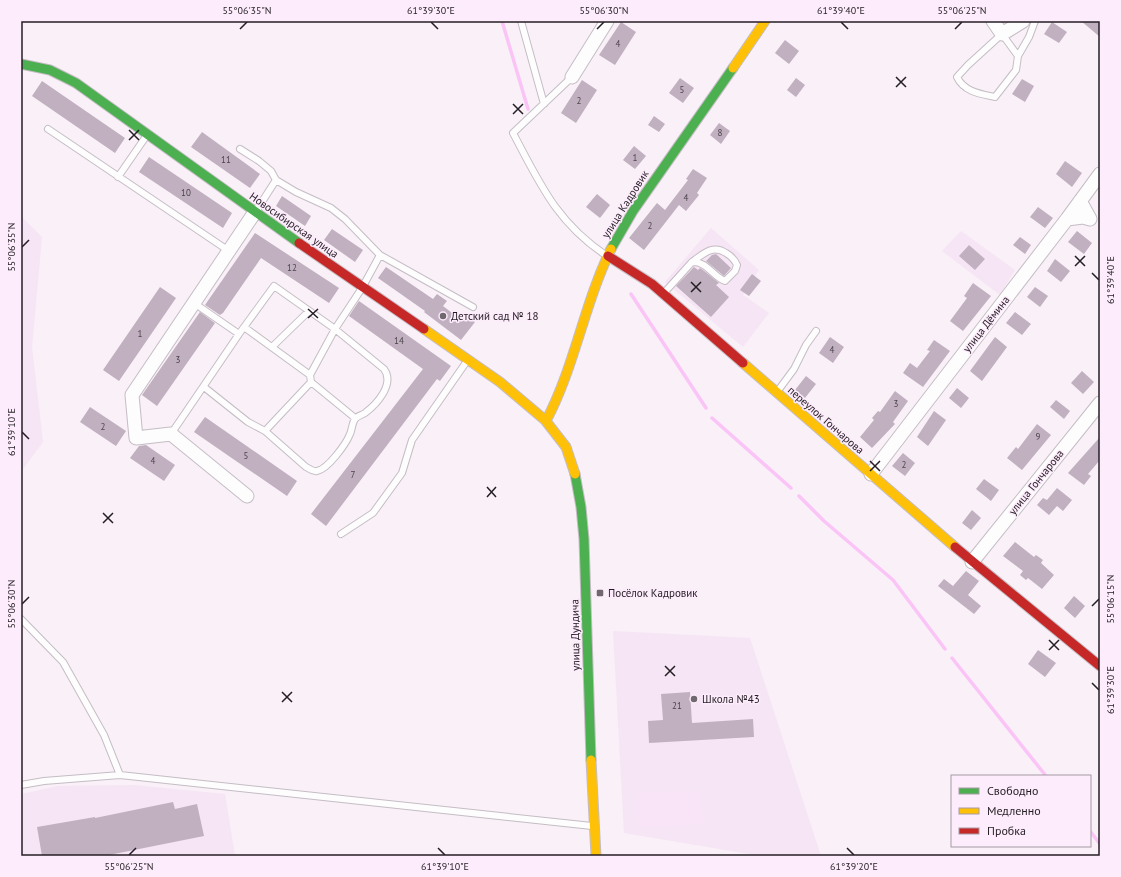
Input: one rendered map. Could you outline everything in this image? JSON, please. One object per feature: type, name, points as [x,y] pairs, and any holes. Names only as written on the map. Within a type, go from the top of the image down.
[{"type":"street","points":[[572,77],[607,21]]},
{"type":"street","name":"улица Кадровик","points":[[546,421],[560,395],[597,283],[608,256],[633,210],[765,21]]},
{"type":"street","points":[[993,21],[1002,34],[1023,21]]},
{"type":"street","name":"Новосибирская улица","points":[[21,64],[60,74],[362,288],[500,382],[546,421]]},
{"type":"street","name":"улица Дёмина","points":[[870,474],[1100,174]]},
{"type":"street","points":[[1080,201],[1095,222]]},
{"type":"street","points":[[247,496],[171,434],[136,438],[132,395],[255,212]]},
{"type":"street","points":[[1067,219],[1083,217],[1095,222]]},
{"type":"street","name":"переулок Гончарова","points":[[608,256],[630,268],[663,294],[972,562],[1100,666]]},
{"type":"street","name":"улица Гончарова","points":[[972,562],[1100,402]]},
{"type":"street","name":"улица Дундича","points":[[546,421],[566,447],[574,472],[579,496],[587,602],[590,762],[596,856]]},
{"type":"lane","points":[[521,21],[544,104]]},
{"type":"lane","points":[[1018,56],[1002,34],[968,65],[957,78],[968,90],[995,98],[1016,70],[1018,56],[1029,37],[1035,21]]},
{"type":"lane","points":[[572,77],[513,133],[542,188],[564,220],[590,245],[608,256]]},
{"type":"lane","points":[[48,129],[229,251]]},
{"type":"lane","points":[[118,177],[147,135]]},
{"type":"lane","points":[[240,149],[259,161],[271,171],[276,180],[296,192],[331,208],[345,218],[380,255],[473,307]]},
{"type":"lane","points":[[255,212],[276,180]]},
{"type":"lane","points":[[663,294],[692,262],[709,250],[722,250],[730,256],[737,265],[735,271],[725,281],[698,261],[692,262]]},
{"type":"lane","points":[[265,431],[311,378],[335,329],[362,288],[380,255]]},
{"type":"lane","points":[[171,434],[239,334],[274,286],[335,329],[384,369],[388,375],[389,381],[385,391],[374,404],[355,418],[349,436],[341,449],[326,466],[319,471],[314,471],[306,467],[265,431],[248,422],[204,387]]},
{"type":"lane","points":[[194,304],[239,334]]},
{"type":"lane","points":[[272,347],[309,311]]},
{"type":"lane","points":[[244,327],[311,378],[355,418]]},
{"type":"lane","points":[[777,392],[794,370],[806,345],[816,331]]},
{"type":"lane","points":[[341,534],[373,513],[402,473],[412,440],[468,360]]},
{"type":"lane","points":[[21,619],[62,662],[104,735],[120,775]]},
{"type":"lane","points":[[21,785],[44,781],[120,775],[594,826]]},
{"type":"shaded area","points":[[21,216],[42,237],[32,347],[43,442],[21,472]]},
{"type":"shaded area","points":[[711,228],[759,270],[743,295],[769,313],[743,347],[665,282]]},
{"type":"shaded area","points":[[961,231],[1015,270],[1000,295],[942,251]]},
{"type":"shaded area","name":"Школа №43","points":[[613,631],[750,638],[821,856],[761,856],[624,833]]},
{"type":"shaded area","points":[[134,785],[225,794],[235,856],[21,856],[21,794],[58,786]]},
{"type":"shaded area","points":[[701,791],[703,824],[639,827],[637,793]]},
{"type":"building","points":[[1081,21],[1100,21],[1100,37]]},
{"type":"building","points":[[621,22],[636,32],[615,65],[599,55]]},
{"type":"building","points":[[1052,22],[1067,32],[1059,43],[1044,34]]},
{"type":"building","points":[[785,40],[799,51],[789,64],[775,53]]},
{"type":"building","points":[[680,78],[694,88],[683,103],[669,93]]},
{"type":"building","points":[[796,78],[805,85],[796,97],[787,90]]},
{"type":"building","points":[[1022,79],[1034,86],[1025,102],[1012,94]]},
{"type":"building","points":[[582,80],[597,90],[576,123],[561,113]]},
{"type":"building","points":[[42,81],[125,138],[115,153],[32,96]]},
{"type":"building","points":[[654,116],[665,124],[659,132],[648,125]]},
{"type":"building","points":[[719,123],[730,131],[721,144],[710,135]]},
{"type":"building","points":[[202,132],[260,174],[250,188],[191,147]]},
{"type":"building","points":[[634,146],[646,156],[635,169],[623,160]]},
{"type":"building","points":[[149,157],[232,213],[223,228],[139,172]]},
{"type":"building","points":[[1065,161],[1082,173],[1072,187],[1056,174]]},
{"type":"building","points":[[693,169],[707,178],[697,193],[699,195],[686,211],[679,205],[644,250],[629,238],[657,203],[665,210],[688,180],[686,179]]},
{"type":"building","points":[[597,194],[610,205],[600,218],[586,207]]},
{"type":"building","points":[[282,196],[311,216],[305,226],[276,206]]},
{"type":"building","points":[[1038,207],[1053,218],[1045,228],[1030,217]]},
{"type":"building","points":[[332,229],[363,250],[355,262],[324,240]]},
{"type":"building","points":[[1077,231],[1092,243],[1084,254],[1068,242]]},
{"type":"building","points":[[255,233],[339,288],[329,303],[261,258],[223,313],[220,315],[205,305]]},
{"type":"building","points":[[1020,237],[1031,245],[1025,254],[1013,245]]},
{"type":"building","points":[[969,245],[985,259],[975,270],[959,256]]},
{"type":"building","points":[[716,254],[731,268],[724,276],[706,261],[712,255]]},
{"type":"building","points":[[1055,259],[1070,271],[1061,282],[1047,271]]},
{"type":"building","points":[[386,267],[433,299],[437,294],[447,301],[443,306],[460,319],[464,313],[475,322],[461,340],[424,312],[425,311],[378,278]]},
{"type":"building","points":[[694,267],[698,270],[700,268],[719,283],[716,285],[729,297],[711,317],[676,286]]},
{"type":"building","points":[[752,274],[761,281],[749,296],[740,290]]},
{"type":"building","points":[[973,283],[991,296],[963,331],[950,321],[967,298],[964,296]]},
{"type":"building","points":[[160,287],[176,298],[119,381],[103,370]]},
{"type":"building","points":[[1035,287],[1048,296],[1040,307],[1027,297]]},
{"type":"building","points":[[359,301],[451,366],[440,381],[437,379],[326,526],[311,514],[423,369],[349,316]]},
{"type":"building","points":[[200,312],[215,323],[157,406],[142,395]]},
{"type":"building","points":[[1015,312],[1031,324],[1022,335],[1006,323]]},
{"type":"building","points":[[830,337],[844,347],[833,363],[819,353]]},
{"type":"building","points":[[995,337],[1007,347],[982,381],[970,371]]},
{"type":"building","points":[[934,340],[950,351],[923,387],[903,373],[910,363],[917,368],[930,351],[927,350]]},
{"type":"building","points":[[1082,371],[1094,382],[1083,394],[1071,383]]},
{"type":"building","points":[[806,376],[816,384],[805,398],[795,390]]},
{"type":"building","points":[[957,388],[969,398],[961,408],[949,398]]},
{"type":"building","points":[[895,391],[908,401],[893,422],[895,424],[872,448],[860,437],[874,420],[872,418],[878,411],[880,412]]},
{"type":"building","points":[[1056,400],[1070,411],[1064,419],[1050,407]]},
{"type":"building","points":[[90,407],[126,431],[116,446],[80,422]]},
{"type":"building","points":[[934,411],[946,420],[928,446],[917,437]]},
{"type":"building","points":[[205,417],[297,481],[287,496],[194,432]]},
{"type":"building","points":[[1037,424],[1051,435],[1022,470],[1007,458],[1016,447],[1018,449]]},
{"type":"building","points":[[1100,437],[1100,460],[1088,474],[1091,476],[1084,485],[1068,473]]},
{"type":"building","points":[[146,445],[175,465],[164,481],[130,458],[139,446]]},
{"type":"building","points":[[903,453],[915,463],[905,476],[892,466]]},
{"type":"building","points":[[984,479],[999,490],[991,501],[976,489]]},
{"type":"building","points":[[1057,488],[1072,500],[1063,511],[1057,506],[1049,515],[1037,505],[1043,498],[1047,500]]},
{"type":"building","points":[[972,510],[981,518],[971,530],[962,523]]},
{"type":"building","points":[[1015,542],[1034,557],[1036,555],[1043,560],[1041,563],[1054,575],[1042,589],[1028,578],[1026,580],[1020,575],[1023,571],[1003,556]]},
{"type":"building","points":[[966,571],[979,581],[968,595],[981,606],[974,614],[938,586],[944,579],[953,586]]},
{"type":"building","points":[[1074,596],[1085,606],[1075,618],[1064,608]]},
{"type":"building","points":[[1038,650],[1056,663],[1045,677],[1028,664]]},
{"type":"building","points":[[690,692],[692,723],[753,719],[754,737],[649,743],[648,721],[663,720],[661,694]]},
{"type":"building","points":[[173,802],[175,809],[197,804],[204,836],[104,856],[42,856],[37,827],[95,818]]},
{"type":"waterway","points":[[502,21],[528,109]]},
{"type":"waterway","points":[[631,294],[706,408]]},
{"type":"waterway","points":[[712,418],[791,488]]},
{"type":"waterway","points":[[799,496],[824,521],[893,580],[945,649]]},
{"type":"waterway","points":[[952,658],[1045,775]]},
{"type":"waterway","points":[[1091,832],[1100,844]]},
{"type":"traffic: fast","points":[[21,64],[50,70],[76,83],[299,243]]},
{"type":"traffic: fast","points":[[611,249],[633,211],[733,68]]},
{"type":"traffic: fast","points":[[575,474],[581,507],[584,539],[591,760]]},
{"type":"traffic: slow","points":[[733,68],[765,21]]},
{"type":"traffic: slow","points":[[546,421],[565,379],[594,291],[611,249]]},
{"type":"traffic: slow","points":[[424,329],[500,382],[545,420],[566,447],[575,474]]},
{"type":"traffic: slow","points":[[743,363],[955,547]]},
{"type":"traffic: slow","points":[[591,760],[596,856]]},
{"type":"traffic: jam","points":[[299,243],[424,329]]},
{"type":"traffic: jam","points":[[608,256],[652,284],[743,363]]},
{"type":"traffic: jam","points":[[955,547],[1100,666]]},
{"type":"place","name":"Детский сад № 18","points":[[443,316]]},
{"type":"place","name":"Посёлок Кадровик","points":[[600,593]]},
{"type":"place","name":"Школа №43","points":[[694,699]]}]
